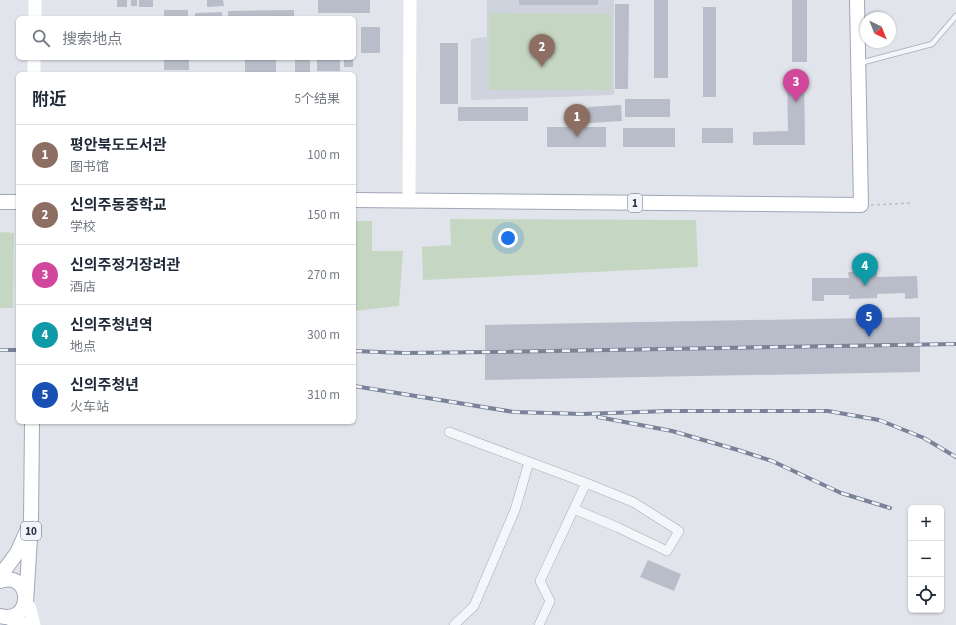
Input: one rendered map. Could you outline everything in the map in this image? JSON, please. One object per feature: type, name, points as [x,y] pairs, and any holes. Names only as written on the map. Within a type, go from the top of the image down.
[{"type":"main road","points":[[35,0],[35,16]]},
{"type":"main road","points":[[409,200],[410,0]]},
{"type":"main road","points":[[857,0],[861,205]]},
{"type":"main road","points":[[34,60],[34,72]]},
{"type":"main road","name":"1","points":[[356,200],[861,205]]},
{"type":"main road","points":[[0,202],[16,202]]},
{"type":"main road","name":"10","points":[[26,602],[32,522],[32,424]]},
{"type":"main road","name":"10","points":[[0,576],[17,552],[32,522]]},
{"type":"main road","points":[[0,581],[8,580],[20,584],[24,589],[26,602],[30,609],[34,625]]},
{"type":"main road","points":[[2,617],[14,616],[20,613],[26,602]]},
{"type":"main road","points":[[2,617],[26,625]]},
{"type":"street","points":[[449,432],[633,502],[680,531],[667,551],[619,528],[574,509]]},
{"type":"street","points":[[454,625],[474,606],[515,510],[529,462]]},
{"type":"street","points":[[539,625],[550,600],[540,581],[586,483]]},
{"type":"lane","points":[[858,63],[932,44],[956,16]]},
{"type":"path","points":[[861,205],[911,203]]},
{"type":"shaded area","points":[[487,0],[614,0],[614,95],[471,100],[471,39],[487,37]]},
{"type":"green space","points":[[489,13],[611,14],[611,90],[489,90]]},
{"type":"green space","points":[[450,219],[696,220],[698,267],[423,280],[422,247],[451,245]]},
{"type":"green space","points":[[356,221],[372,221],[372,251],[403,251],[399,306],[356,311]]},
{"type":"green space","points":[[0,232],[14,233],[13,308],[0,308]]},
{"type":"building","points":[[117,0],[127,0],[127,7],[117,7]]},
{"type":"building","points":[[131,0],[137,0],[137,6],[131,6]]},
{"type":"building","points":[[139,0],[153,0],[153,7],[139,7]]},
{"type":"building","points":[[207,0],[223,0],[224,6],[207,7]]},
{"type":"building","points":[[318,0],[370,0],[370,13],[318,13]]},
{"type":"building","points":[[519,0],[598,0],[598,5],[519,5]]},
{"type":"building","points":[[654,0],[668,0],[668,78],[654,78]]},
{"type":"building","points":[[792,0],[807,0],[807,62],[792,62]]},
{"type":"building","points":[[615,4],[629,4],[628,89],[615,89]]},
{"type":"building","points":[[703,7],[716,7],[716,97],[703,97]]},
{"type":"building","points":[[164,10],[188,10],[188,16],[164,16]]},
{"type":"building","points":[[294,10],[294,16],[228,16],[228,11]]},
{"type":"building","points":[[222,12],[222,16],[195,16],[195,13]]},
{"type":"building","points":[[361,27],[380,27],[380,53],[361,53]]},
{"type":"building","points":[[440,43],[458,43],[458,104],[440,104]]},
{"type":"building","points":[[164,60],[189,60],[189,70],[164,70]]},
{"type":"building","points":[[245,60],[276,60],[276,72],[245,72]]},
{"type":"building","points":[[295,60],[310,60],[310,72],[295,72]]},
{"type":"building","points":[[317,60],[340,60],[340,71],[317,71]]},
{"type":"building","points":[[344,60],[353,60],[353,67],[344,67]]},
{"type":"building","points":[[804,72],[805,145],[753,145],[753,132],[788,131],[787,73]]},
{"type":"building","points":[[625,99],[670,99],[670,117],[625,117]]},
{"type":"building","points":[[621,105],[622,121],[589,123],[588,107]]},
{"type":"building","points":[[458,107],[528,107],[528,121],[458,121]]},
{"type":"building","points":[[547,127],[606,127],[606,147],[547,147]]},
{"type":"building","points":[[623,128],[675,128],[675,147],[623,147]]},
{"type":"building","points":[[702,128],[733,128],[733,143],[702,143]]},
{"type":"building","points":[[848,272],[877,272],[877,277],[917,276],[918,298],[905,299],[905,293],[877,294],[877,298],[849,299],[849,295],[824,295],[824,301],[812,301],[812,278],[849,278]]},
{"type":"building","points":[[920,317],[920,372],[485,380],[485,325]]},
{"type":"building","points":[[648,560],[681,574],[674,591],[640,577]]},
{"type":"railway","points":[[356,351],[405,353],[491,352],[956,344]]},
{"type":"railway","points":[[0,350],[16,350]]},
{"type":"railway","points":[[356,386],[514,412],[582,414],[668,411],[828,411],[879,420],[924,438],[956,457]]},
{"type":"railway","points":[[598,417],[672,431],[738,450],[772,461],[841,493],[890,508]]},
{"type":"place","name":"신의주동중학교","points":[[542,67]]},
{"type":"place","name":"신의주정거장려관","points":[[796,102]]},
{"type":"place","name":"평안북도도서관","points":[[577,137]]},
{"type":"place","name":"신의주청년역","points":[[865,286]]},
{"type":"place","name":"신의주청년","points":[[869,337]]}]
